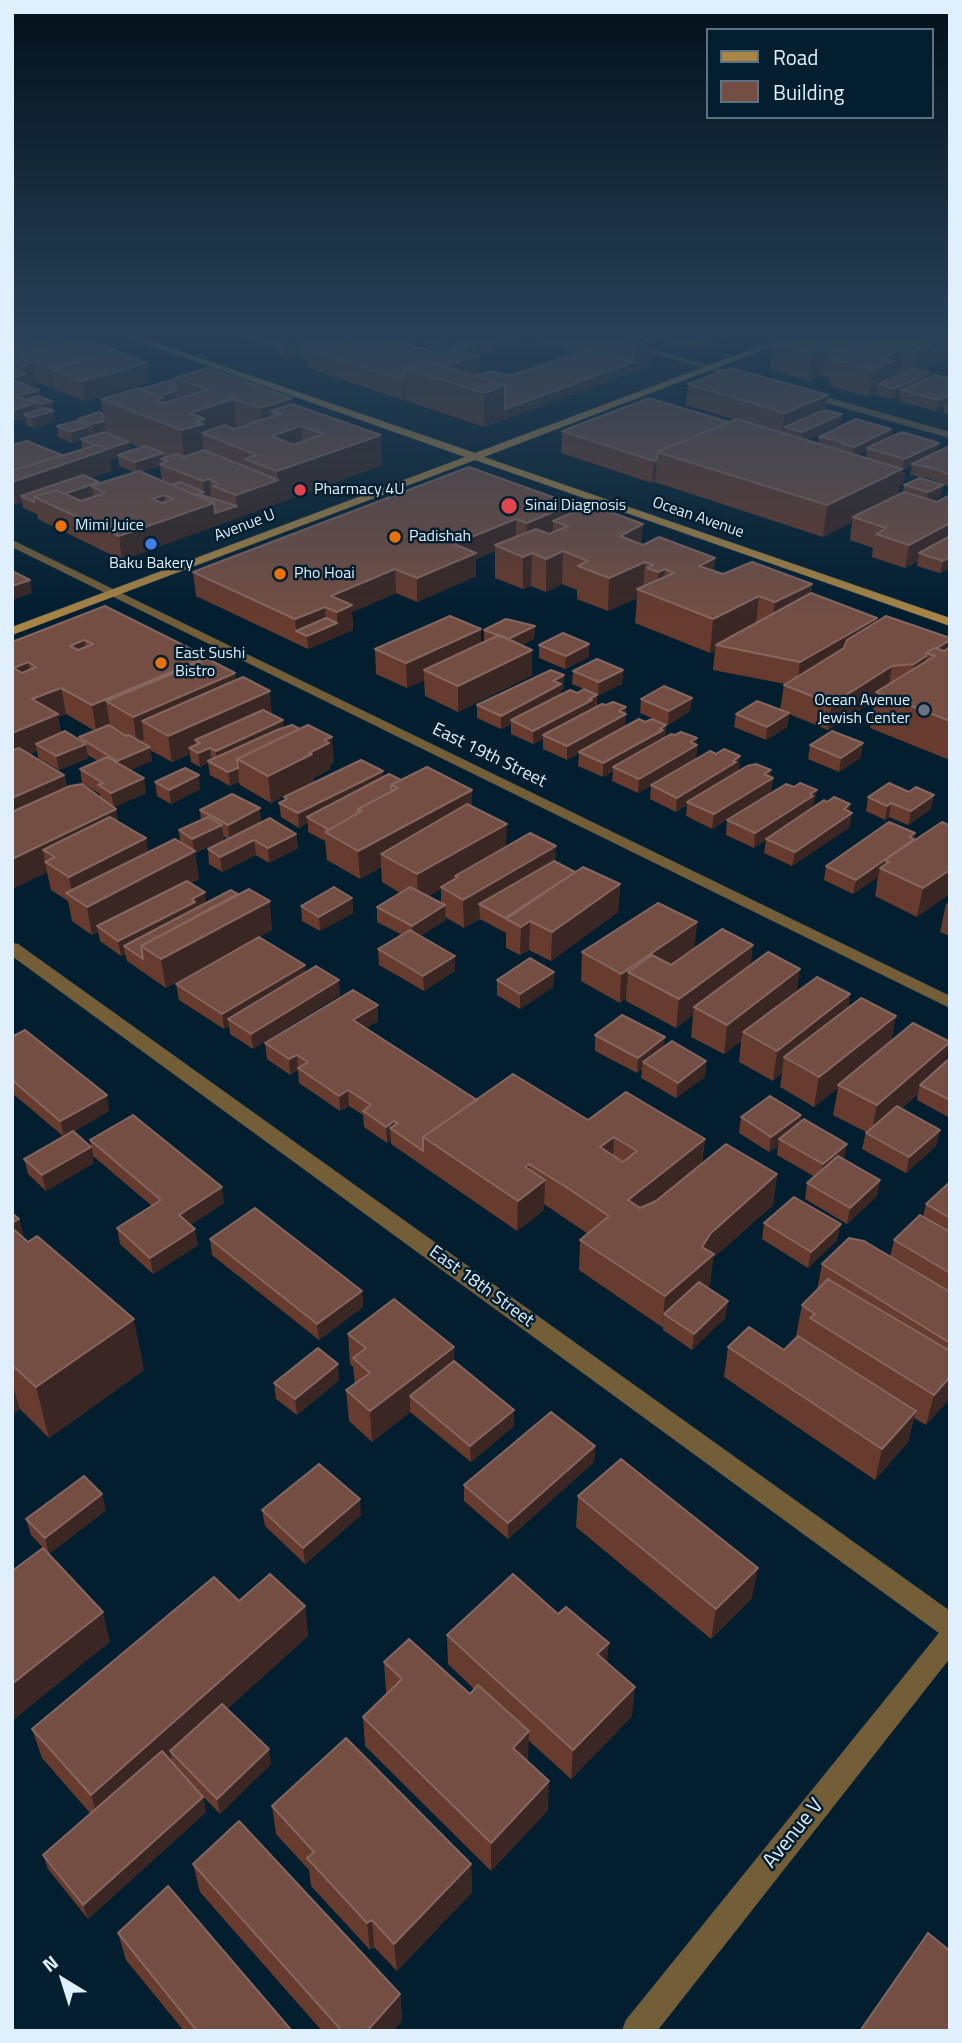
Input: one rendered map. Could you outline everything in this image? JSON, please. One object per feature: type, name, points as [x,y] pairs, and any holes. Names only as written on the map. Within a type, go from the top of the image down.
[{"type":"main road","name":"Ocean Avenue","points":[[393,428],[950,622]]},
{"type":"main road","name":"Avenue U","points":[[12,631],[547,428]]},
{"type":"street","points":[[926,428],[950,435]]},
{"type":"street","name":"East 19th Street","points":[[12,543],[950,1003]]},
{"type":"street","name":"East 18th Street","points":[[12,948],[950,1626]]},
{"type":"street","name":"Avenue V","points":[[638,2031],[950,1638]]},
{"type":"building","points":[[62,428],[82,428],[70,432]]},
{"type":"building","points":[[215,428],[294,428],[272,436],[293,445],[324,434],[308,428],[362,428],[381,435],[277,471],[245,459],[257,455],[202,433]]},
{"type":"building","points":[[569,428],[714,428],[657,452],[657,460],[654,461],[562,431]]},
{"type":"building","points":[[714,428],[768,428],[902,469],[827,505],[657,452]]},
{"type":"building","points":[[790,428],[810,428],[802,432]]},
{"type":"building","points":[[837,428],[891,429],[854,447],[842,444],[845,442],[819,437]]},
{"type":"building","points":[[105,432],[128,442],[107,449],[81,439]]},
{"type":"building","points":[[902,432],[939,443],[904,459],[867,448]]},
{"type":"building","points":[[27,441],[62,455],[12,471],[12,445]]},
{"type":"building","points":[[97,445],[108,449],[12,482],[12,471]]},
{"type":"building","points":[[145,446],[163,453],[135,462],[118,455]]},
{"type":"building","points":[[950,446],[950,475],[912,464]]},
{"type":"building","points":[[204,450],[278,480],[236,495],[213,486],[219,484],[209,479],[203,481],[160,464],[168,461],[161,459],[176,454],[184,457]]},
{"type":"building","points":[[469,467],[572,504],[527,523],[516,519],[454,544],[476,553],[417,578],[395,569],[331,596],[352,605],[337,612],[325,607],[295,619],[193,572]]},
{"type":"building","points":[[139,471],[214,503],[119,536],[34,497],[56,490],[81,501],[105,493],[91,486]],"holes":[[[164,495],[174,499],[162,503],[152,499]]]},
{"type":"building","points":[[83,475],[99,482],[64,494],[56,490],[34,497],[34,502],[21,496]]},
{"type":"building","points":[[920,478],[943,485],[928,492],[904,485]]},
{"type":"building","points":[[180,482],[204,492],[198,494],[237,506],[215,513],[214,503],[172,485]]},
{"type":"building","points":[[904,492],[937,502],[950,495],[950,523],[909,545],[876,534],[886,528],[853,517]]},
{"type":"building","points":[[591,505],[643,524],[620,536],[643,545],[659,537],[715,558],[699,566],[723,574],[752,562],[812,584],[775,602],[759,596],[713,619],[637,589],[674,573],[665,569],[658,572],[647,568],[653,565],[645,562],[609,578],[578,566],[588,561],[563,551],[546,559],[532,553],[523,557],[495,545],[536,529],[549,534],[568,526],[553,521]]},
{"type":"building","points":[[950,536],[950,557],[943,561],[919,553]]},
{"type":"building","points":[[12,571],[30,580],[12,586]]},
{"type":"building","points":[[811,593],[877,618],[800,662],[716,645]]},
{"type":"building","points":[[105,606],[207,657],[92,705],[61,688],[32,699],[58,714],[12,733],[12,642]],"holes":[[[84,640],[93,644],[78,650],[70,646]],[[28,662],[36,667],[22,673],[14,668]]]},
{"type":"building","points":[[450,616],[481,629],[406,663],[375,649]]},
{"type":"building","points":[[886,616],[950,640],[926,653],[926,656],[914,664],[892,666],[832,704],[784,685],[844,648],[847,640]]},
{"type":"building","points":[[326,618],[337,623],[307,636],[296,631]]},
{"type":"building","points":[[506,619],[535,626],[508,639],[484,630]]},
{"type":"building","points":[[563,633],[589,644],[566,656],[539,645]]},
{"type":"building","points":[[499,635],[532,650],[458,686],[424,670]]},
{"type":"building","points":[[950,647],[950,721],[876,692],[935,656],[926,653],[935,648],[944,651]]},
{"type":"building","points":[[208,659],[235,673],[133,717],[106,701]]},
{"type":"building","points":[[597,659],[623,670],[599,682],[573,671]]},
{"type":"building","points":[[551,670],[564,675],[553,681],[561,684],[501,716],[477,705]]},
{"type":"building","points":[[243,677],[270,691],[168,736],[142,721]]},
{"type":"building","points":[[664,686],[692,698],[669,711],[641,699]]},
{"type":"building","points":[[584,689],[597,695],[533,731],[511,720],[570,690],[577,693]]},
{"type":"building","points":[[757,701],[789,713],[767,727],[736,714]]},
{"type":"building","points":[[613,702],[626,707],[619,711],[626,714],[567,746],[543,735],[602,704]]},
{"type":"building","points":[[263,710],[283,720],[216,751],[210,748],[198,753],[189,748],[200,743],[195,740]]},
{"type":"building","points":[[639,719],[645,722],[652,719],[666,725],[660,729],[663,730],[603,763],[579,752]]},
{"type":"building","points":[[109,725],[150,747],[117,761],[79,737]]},
{"type":"building","points":[[292,725],[300,729],[237,759],[238,768],[228,772],[208,761],[277,730]]},
{"type":"building","points":[[308,725],[332,737],[324,740],[329,743],[268,776],[237,759]]},
{"type":"building","points":[[65,731],[86,744],[56,756],[36,744]]},
{"type":"building","points":[[832,731],[863,743],[841,758],[810,745]]},
{"type":"building","points":[[681,732],[697,738],[690,742],[697,745],[639,779],[613,767],[671,734]]},
{"type":"building","points":[[19,748],[64,775],[12,798],[12,751]]},
{"type":"building","points":[[724,749],[740,756],[733,761],[736,762],[677,798],[651,785],[710,751],[716,754]]},
{"type":"building","points":[[107,757],[144,778],[111,793],[98,785],[103,783],[80,769]]},
{"type":"building","points":[[361,760],[383,771],[298,813],[279,803],[287,799],[284,797]]},
{"type":"building","points":[[756,764],[771,770],[764,774],[773,778],[714,814],[687,802],[747,766]]},
{"type":"building","points":[[427,767],[472,790],[358,851],[325,832],[362,811],[358,809],[398,788],[391,785]]},
{"type":"building","points":[[185,768],[199,775],[169,790],[155,782]]},
{"type":"building","points":[[389,774],[401,780],[391,785],[392,791],[358,809],[358,813],[329,830],[307,817]]},
{"type":"building","points":[[800,783],[817,790],[810,794],[813,796],[755,833],[727,820],[786,784],[794,787]]},
{"type":"building","points":[[889,783],[909,792],[916,787],[934,795],[911,811],[891,803],[887,806],[868,797]]},
{"type":"building","points":[[82,784],[116,809],[12,859],[12,812],[70,786]]},
{"type":"building","points":[[232,794],[260,808],[228,825],[200,810]]},
{"type":"building","points":[[834,797],[850,804],[844,809],[852,813],[795,852],[766,839],[824,800],[827,802]]},
{"type":"building","points":[[467,804],[507,824],[417,874],[381,854]]},
{"type":"building","points":[[110,817],[146,838],[69,877],[45,862],[55,857],[43,850]]},
{"type":"building","points":[[208,817],[222,825],[192,839],[179,830]]},
{"type":"building","points":[[270,818],[296,834],[268,848],[254,840],[220,857],[208,849]]},
{"type":"building","points":[[889,822],[915,833],[909,837],[914,839],[856,880],[826,866]]},
{"type":"building","points":[[942,822],[950,824],[950,870],[923,888],[880,868],[889,862],[885,860]]},
{"type":"building","points":[[530,833],[556,846],[463,900],[441,887],[458,877],[455,876]]},
{"type":"building","points":[[175,839],[195,851],[87,907],[66,893]]},
{"type":"building","points":[[554,861],[575,872],[505,918],[479,904]]},
{"type":"building","points":[[583,867],[620,884],[552,932],[530,921],[521,927],[506,919]]},
{"type":"building","points":[[187,881],[205,892],[192,899],[195,902],[118,941],[97,926]]},
{"type":"building","points":[[334,887],[352,898],[319,917],[301,906]]},
{"type":"building","points":[[410,887],[445,905],[412,926],[377,907]]},
{"type":"building","points":[[249,889],[270,901],[161,959],[141,946]]},
{"type":"building","points":[[231,890],[238,894],[141,946],[143,959],[124,946]]},
{"type":"building","points":[[658,903],[697,922],[621,974],[582,952]]},
{"type":"building","points":[[722,929],[753,945],[679,999],[628,972],[652,955],[671,965]]},
{"type":"building","points":[[410,930],[455,956],[423,976],[378,949]]},
{"type":"building","points":[[259,937],[305,965],[222,1014],[176,984]]},
{"type":"building","points":[[768,952],[800,969],[727,1025],[694,1007]]},
{"type":"building","points":[[530,958],[554,972],[520,994],[497,980]]},
{"type":"building","points":[[316,966],[339,980],[251,1034],[228,1019]]},
{"type":"building","points":[[817,977],[850,994],[777,1051],[743,1032]]},
{"type":"building","points":[[353,990],[378,1005],[353,1020],[477,1100],[423,1137],[423,1151],[390,1128],[398,1123],[394,1121],[386,1127],[363,1111],[371,1105],[348,1090],[339,1096],[298,1068],[308,1062],[297,1055],[289,1059],[265,1043]]},
{"type":"building","points":[[861,998],[896,1016],[819,1077],[784,1057]]},
{"type":"building","points":[[622,1015],[665,1037],[638,1058],[595,1035]]},
{"type":"building","points":[[913,1023],[950,1042],[877,1105],[838,1085]]},
{"type":"building","points":[[25,1030],[107,1095],[60,1121],[12,1080],[12,1037]]},
{"type":"building","points":[[672,1041],[706,1061],[678,1083],[643,1062]]},
{"type":"building","points":[[950,1058],[950,1100],[920,1085]]},
{"type":"building","points":[[513,1074],[588,1120],[626,1092],[705,1139],[628,1200],[640,1208],[656,1201],[726,1144],[777,1174],[711,1233],[702,1247],[714,1254],[665,1296],[580,1240],[609,1216],[566,1187],[529,1164],[525,1167],[545,1180],[518,1201],[423,1137]],"holes":[[[614,1137],[637,1151],[623,1162],[600,1147]]]},
{"type":"building","points":[[770,1096],[801,1115],[771,1137],[741,1117]]},
{"type":"building","points":[[897,1106],[940,1130],[909,1157],[866,1133]]},
{"type":"building","points":[[133,1115],[222,1187],[179,1215],[195,1229],[150,1258],[117,1228],[161,1200],[90,1140]]},
{"type":"building","points":[[804,1119],[847,1144],[823,1164],[779,1139]]},
{"type":"building","points":[[73,1131],[91,1147],[42,1175],[24,1159]]},
{"type":"building","points":[[838,1156],[880,1180],[850,1208],[807,1183]]},
{"type":"building","points":[[950,1182],[950,1218],[926,1204]]},
{"type":"building","points":[[794,1197],[841,1224],[811,1252],[764,1223]]},
{"type":"building","points":[[255,1208],[362,1291],[317,1324],[210,1239]]},
{"type":"building","points":[[12,1213],[19,1219],[12,1223]]},
{"type":"building","points":[[920,1215],[950,1232],[950,1273],[894,1240]]},
{"type":"building","points":[[12,1228],[28,1242],[37,1236],[134,1319],[36,1387],[12,1365]]},
{"type":"building","points":[[849,1238],[864,1241],[950,1292],[950,1343],[822,1264]]},
{"type":"building","points":[[828,1279],[950,1351],[950,1377],[934,1395],[810,1318],[815,1314],[802,1305]]},
{"type":"building","points":[[699,1282],[728,1301],[694,1334],[664,1314]]},
{"type":"building","points":[[394,1299],[454,1347],[370,1411],[346,1390],[370,1373],[353,1358],[366,1348],[348,1334]]},
{"type":"building","points":[[749,1327],[784,1350],[798,1336],[916,1411],[882,1449],[728,1347]]},
{"type":"building","points":[[318,1348],[338,1364],[295,1399],[274,1383]]},
{"type":"building","points":[[454,1361],[514,1410],[470,1446],[410,1396]]},
{"type":"building","points":[[551,1412],[595,1446],[508,1523],[464,1485]]},
{"type":"building","points":[[621,1459],[758,1568],[716,1609],[578,1496]]},
{"type":"building","points":[[319,1464],[360,1499],[303,1548],[262,1510]]},
{"type":"building","points":[[84,1476],[102,1494],[45,1538],[26,1519]]},
{"type":"building","points":[[43,1548],[103,1612],[12,1684],[12,1571]]},
{"type":"building","points":[[270,1574],[305,1606],[91,1795],[32,1729],[214,1577],[239,1601]]},
{"type":"building","points":[[513,1574],[558,1614],[566,1607],[609,1643],[597,1654],[635,1687],[573,1750],[447,1635]]},
{"type":"building","points":[[409,1639],[470,1694],[478,1685],[529,1731],[513,1748],[549,1781],[491,1843],[363,1717],[402,1679],[384,1662]]},
{"type":"building","points":[[222,1704],[269,1749],[217,1799],[170,1751]]},
{"type":"building","points":[[346,1738],[471,1864],[394,1944],[372,1920],[367,1923],[307,1858],[314,1852],[272,1806]]},
{"type":"building","points":[[162,1751],[203,1797],[83,1905],[43,1855]]},
{"type":"building","points":[[239,1821],[400,1994],[367,2031],[342,2031],[193,1864]]},
{"type":"building","points":[[168,1886],[292,2031],[197,2031],[118,1933]]},
{"type":"building","points":[[928,1933],[950,1951],[950,2031],[860,2031]]},
{"type":"place","name":"Pharmacy 4U","points":[[300,490]]},
{"type":"place","name":"Sinai Diagnosis","points":[[509,506]]},
{"type":"place","name":"Mimi Juice","points":[[61,526]]},
{"type":"place","name":"Padishah","points":[[395,537]]},
{"type":"place","name":"Baku Bakery","points":[[151,544]]},
{"type":"place","name":"Pho Hoai","points":[[280,574]]},
{"type":"place","name":"East Sushi Bistro","points":[[161,663]]},
{"type":"place","name":"Ocean Avenue Jewish Center","points":[[924,710]]}]
